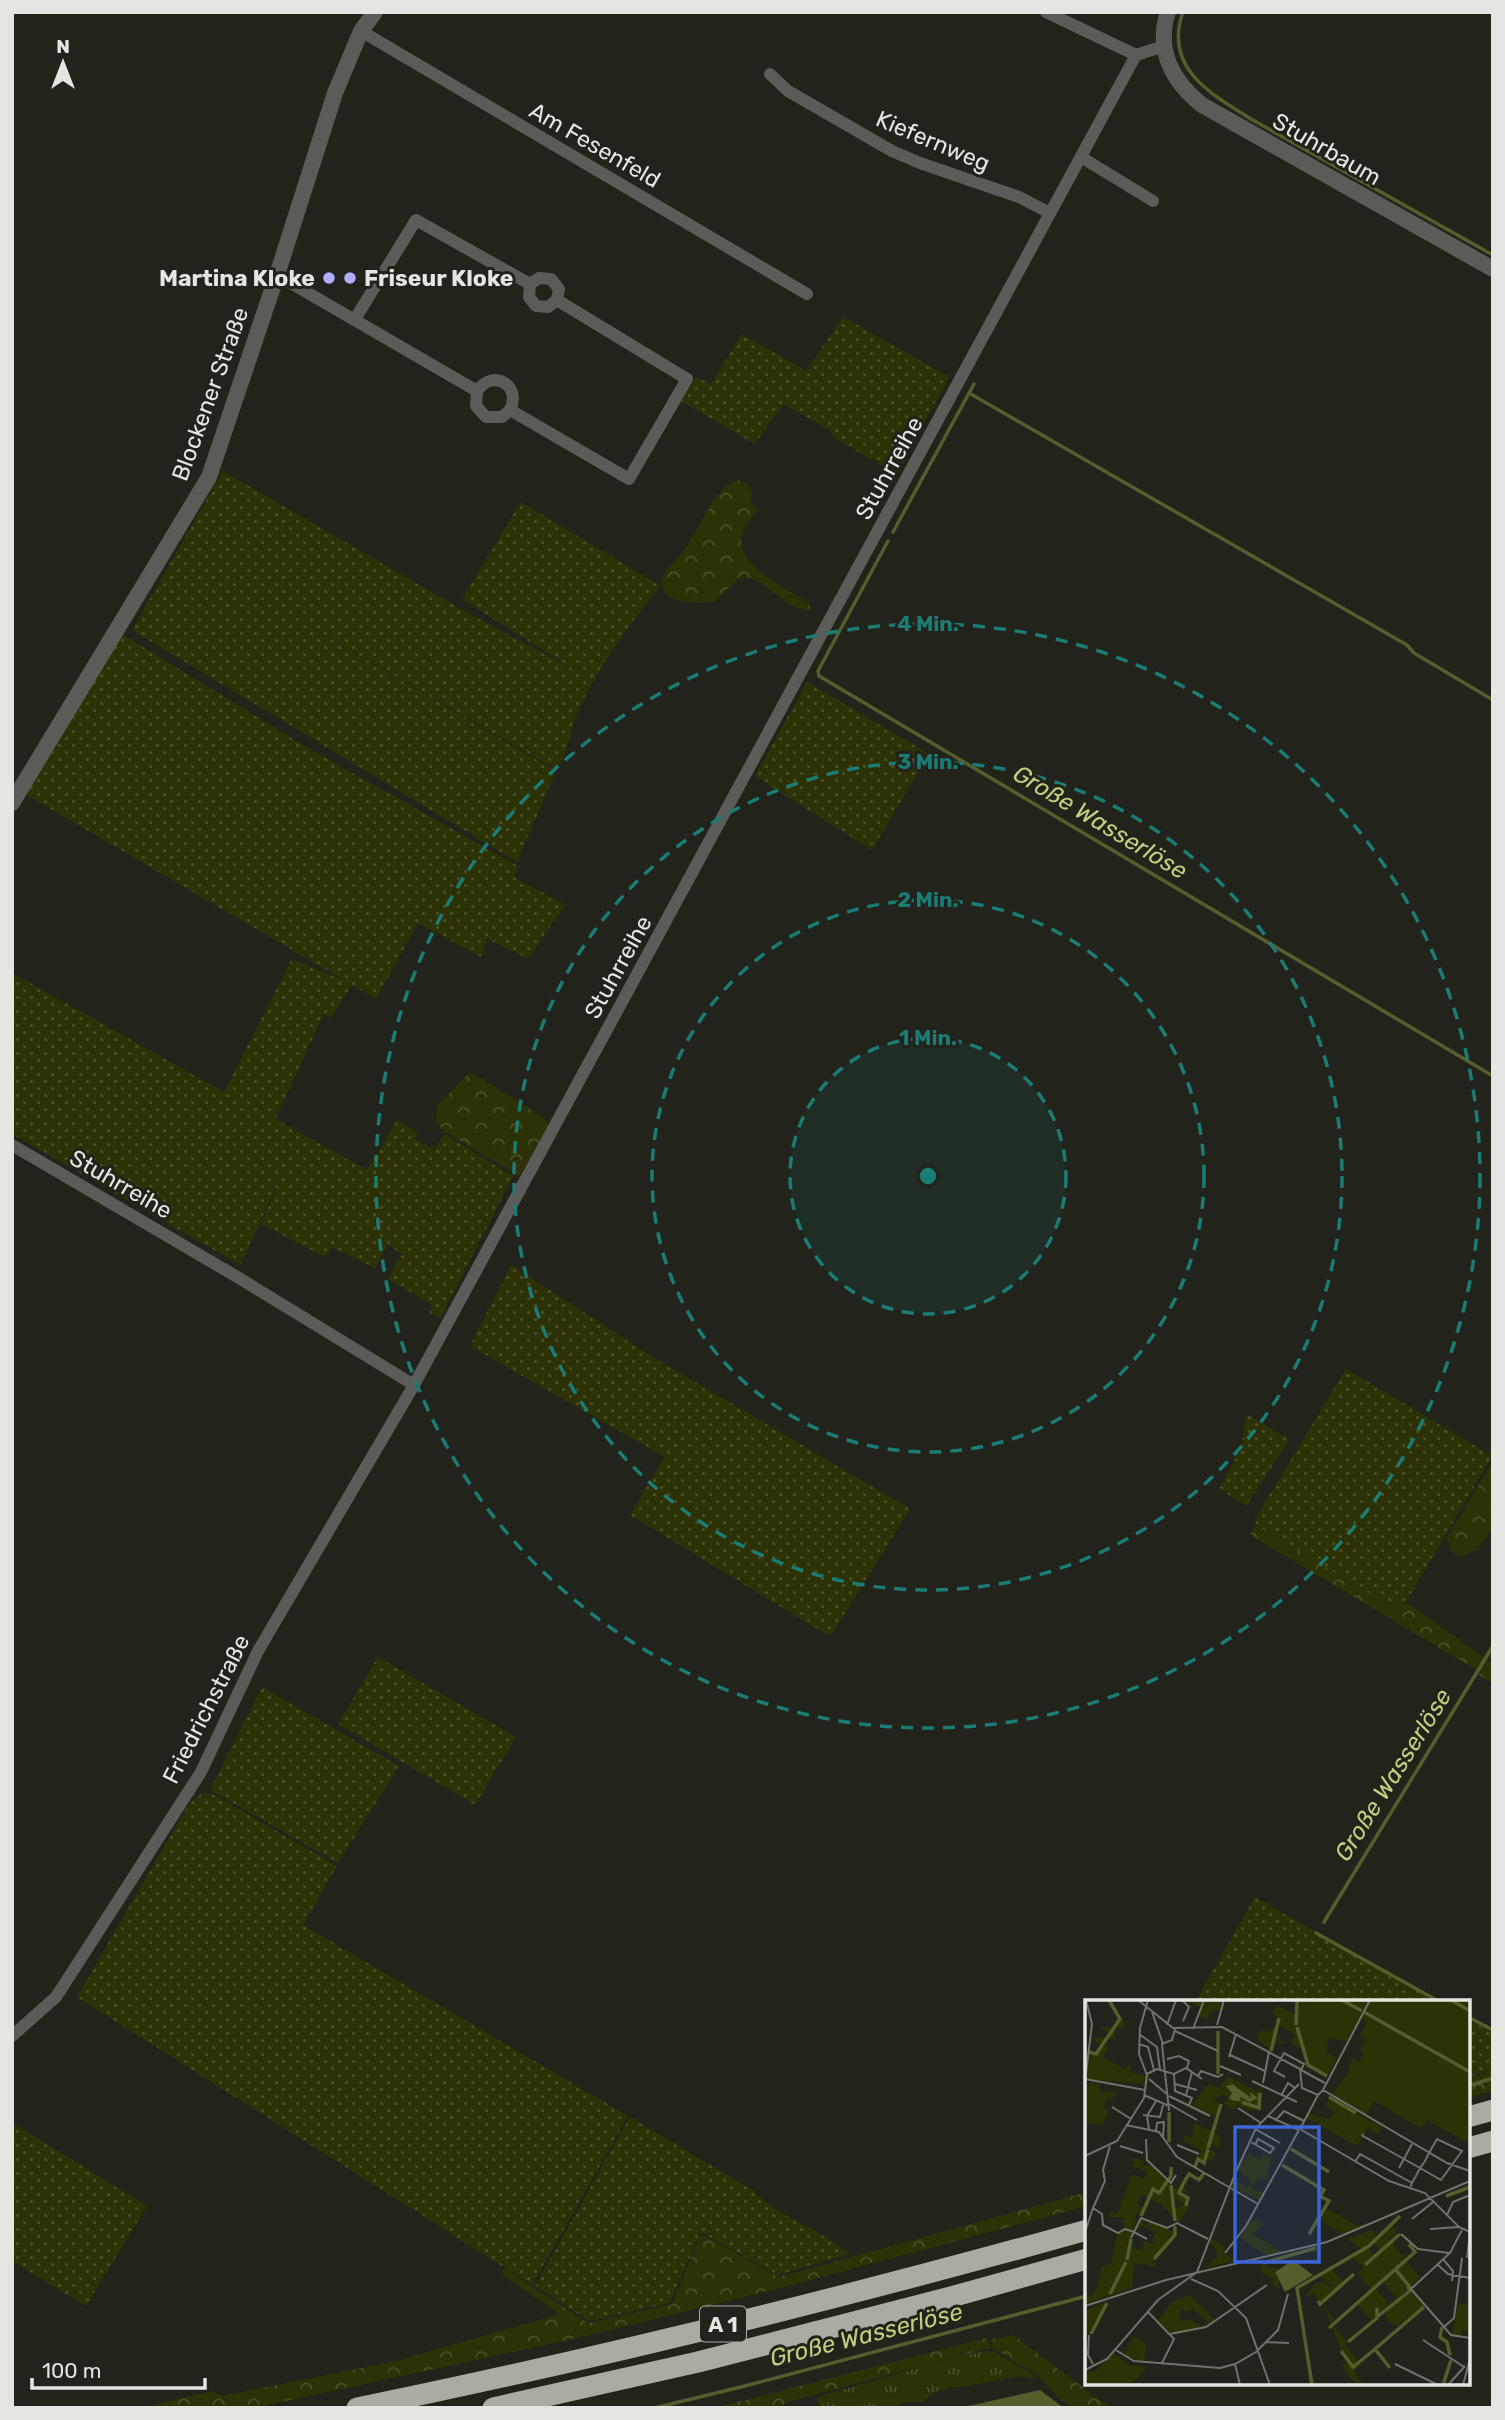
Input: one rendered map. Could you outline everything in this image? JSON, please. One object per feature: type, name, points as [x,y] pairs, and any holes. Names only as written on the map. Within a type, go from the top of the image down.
[{"type":"highway","points":[[1470,2116],[1493,2109]]},
{"type":"highway","points":[[1470,2147],[1493,2141]]},
{"type":"highway","name":"A 1","points":[[357,2408],[689,2333],[1085,2231]]},
{"type":"highway","name":"A 1","points":[[493,2408],[844,2325],[1085,2260]]},
{"type":"street","name":"Blockener Straße","points":[[12,803],[209,477],[335,93],[361,32],[375,12]]},
{"type":"street","points":[[1046,12],[1136,55],[1164,46],[1168,12]]},
{"type":"street","name":"Am Fesenfeld","points":[[361,32],[807,294]]},
{"type":"street","name":"Stuhrbaum","points":[[1164,46],[1169,67],[1180,84],[1202,104],[1493,269]]},
{"type":"street","name":"Stuhrreihe","points":[[12,1145],[239,1278],[414,1385],[1136,55]]},
{"type":"street","name":"Kiefernweg","points":[[770,74],[788,91],[892,151],[1019,197],[1050,213]]},
{"type":"street","points":[[1082,157],[1153,201]]},
{"type":"street","points":[[355,319],[416,220],[530,284]]},
{"type":"street","points":[[277,275],[477,391]]},
{"type":"street","points":[[539,278],[551,279],[559,289],[557,300],[548,307],[536,306],[529,297],[530,284],[539,278]]},
{"type":"street","points":[[510,410],[629,479],[687,379],[557,300]]},
{"type":"street","points":[[491,380],[506,383],[514,398],[510,410],[496,418],[486,417],[476,405],[477,391],[483,383],[491,380]]},
{"type":"street","name":"Friedrichstraße","points":[[12,2036],[57,1997],[201,1772],[258,1651],[414,1385]]},
{"type":"green space","points":[[843,317],[949,377],[897,474],[834,438],[830,430],[783,404],[755,444],[681,401],[696,377],[711,384],[742,334],[806,371]]},
{"type":"green space","points":[[223,471],[459,608],[576,671],[462,599],[521,502],[660,586],[596,676],[579,709],[557,770],[199,562],[556,771],[517,862],[132,630]]},
{"type":"green space","points":[[737,480],[747,484],[752,491],[751,504],[758,509],[743,532],[741,544],[745,555],[775,583],[809,603],[810,610],[792,605],[749,578],[740,577],[714,602],[684,602],[670,597],[665,591],[662,580],[666,571],[688,545],[720,493],[727,485]]},
{"type":"green space","points":[[122,634],[308,748],[518,866],[514,877],[565,905],[528,959],[488,939],[481,957],[418,923],[376,999],[352,985],[331,1018],[324,1014],[275,1119],[367,1170],[397,1120],[418,1133],[415,1139],[434,1150],[444,1134],[513,1176],[440,1319],[430,1313],[432,1305],[388,1279],[402,1254],[388,1245],[375,1268],[332,1247],[325,1257],[261,1224],[283,1172],[240,1265],[12,1134],[12,973],[224,1092],[292,959],[345,981],[25,794]]},
{"type":"green space","points":[[807,682],[929,754],[872,850],[755,776]]},
{"type":"green space","points":[[470,1072],[548,1122],[520,1176],[443,1131],[436,1121],[437,1106]]},
{"type":"green space","points":[[511,1265],[651,1356],[910,1509],[832,1634],[826,1634],[630,1515],[665,1457],[470,1346]]},
{"type":"green space","points":[[1346,1369],[1492,1456],[1406,1602],[1387,1604],[1256,1525],[1255,1519]]},
{"type":"green space","points":[[1247,1414],[1289,1440],[1246,1506],[1219,1489],[1241,1448]]},
{"type":"green space","points":[[1493,1461],[1494,1510],[1491,1530],[1475,1550],[1458,1557],[1451,1551],[1447,1538]]},
{"type":"green space","points":[[1256,1525],[1387,1604],[1406,1602],[1493,1664],[1493,1683],[1480,1676],[1475,1669],[1250,1535]]},
{"type":"green space","points":[[378,1657],[516,1737],[475,1805],[338,1724]]},
{"type":"green space","points":[[262,1687],[399,1766],[338,1863],[210,1790]]},
{"type":"green space","points":[[202,1793],[211,1793],[337,1866],[303,1925],[628,2116],[532,2285],[77,1997],[189,1804]]},
{"type":"green space","points":[[1255,1897],[1435,2000],[1196,2000]]},
{"type":"green space","points":[[1470,2020],[1493,2033],[1493,2069],[1470,2076]]},
{"type":"green space","points":[[1493,2070],[1493,2090],[1470,2098],[1470,2077]]},
{"type":"green space","points":[[630,2117],[752,2190],[773,2208],[831,2240],[849,2254],[778,2275],[701,2232],[669,2303],[589,2321],[535,2286]]},
{"type":"green space","points":[[12,2123],[147,2206],[86,2306],[12,2261]]},
{"type":"green space","points":[[1085,2193],[1085,2207],[784,2287],[577,2338],[254,2408],[139,2408],[213,2391],[222,2396],[396,2361],[560,2314],[505,2277],[501,2271],[505,2269],[588,2323],[672,2304],[701,2234],[779,2277]]},
{"type":"green space","points":[[1013,2335],[1112,2408],[1072,2408],[1031,2369],[1021,2366],[993,2348],[991,2340]]},
{"type":"green space","points":[[986,2338],[991,2345],[989,2348],[784,2403],[784,2408],[714,2408]]},
{"type":"green space","points":[[988,2351],[1030,2371],[1036,2379],[1021,2376],[948,2388],[935,2392],[923,2402],[901,2402],[895,2408],[890,2405],[880,2408],[820,2408],[817,2397],[963,2355]]},
{"type":"shaded area","points":[[1040,2390],[1064,2408],[959,2408]]},
{"type":"waterway","points":[[1183,12],[1179,32],[1180,49],[1185,64],[1195,77],[1221,100],[1493,255]]},
{"type":"waterway","name":"Große Wasserlöse","points":[[893,532],[974,384]]},
{"type":"waterway","points":[[969,393],[1407,645],[1414,653],[1493,700]]},
{"type":"waterway","name":"Große Wasserlöse","points":[[888,541],[818,671],[819,676],[1493,1076]]},
{"type":"waterway","name":"Große Wasserlöse","points":[[1324,1922],[1493,1646]]},
{"type":"waterway","name":"Große Wasserlöse","points":[[1316,1933],[1436,2000]]},
{"type":"waterway","name":"Große Wasserlöse","points":[[1470,2018],[1493,2030]]},
{"type":"waterway","name":"Große Wasserlöse","points":[[1470,2085],[1493,2078]]},
{"type":"waterway","name":"Große Wasserlöse","points":[[654,2408],[1085,2297]]},
{"type":"place","name":"Martina Kloke","points":[[329,278]]},
{"type":"place","name":"Friseur Kloke","points":[[350,278]]}]
